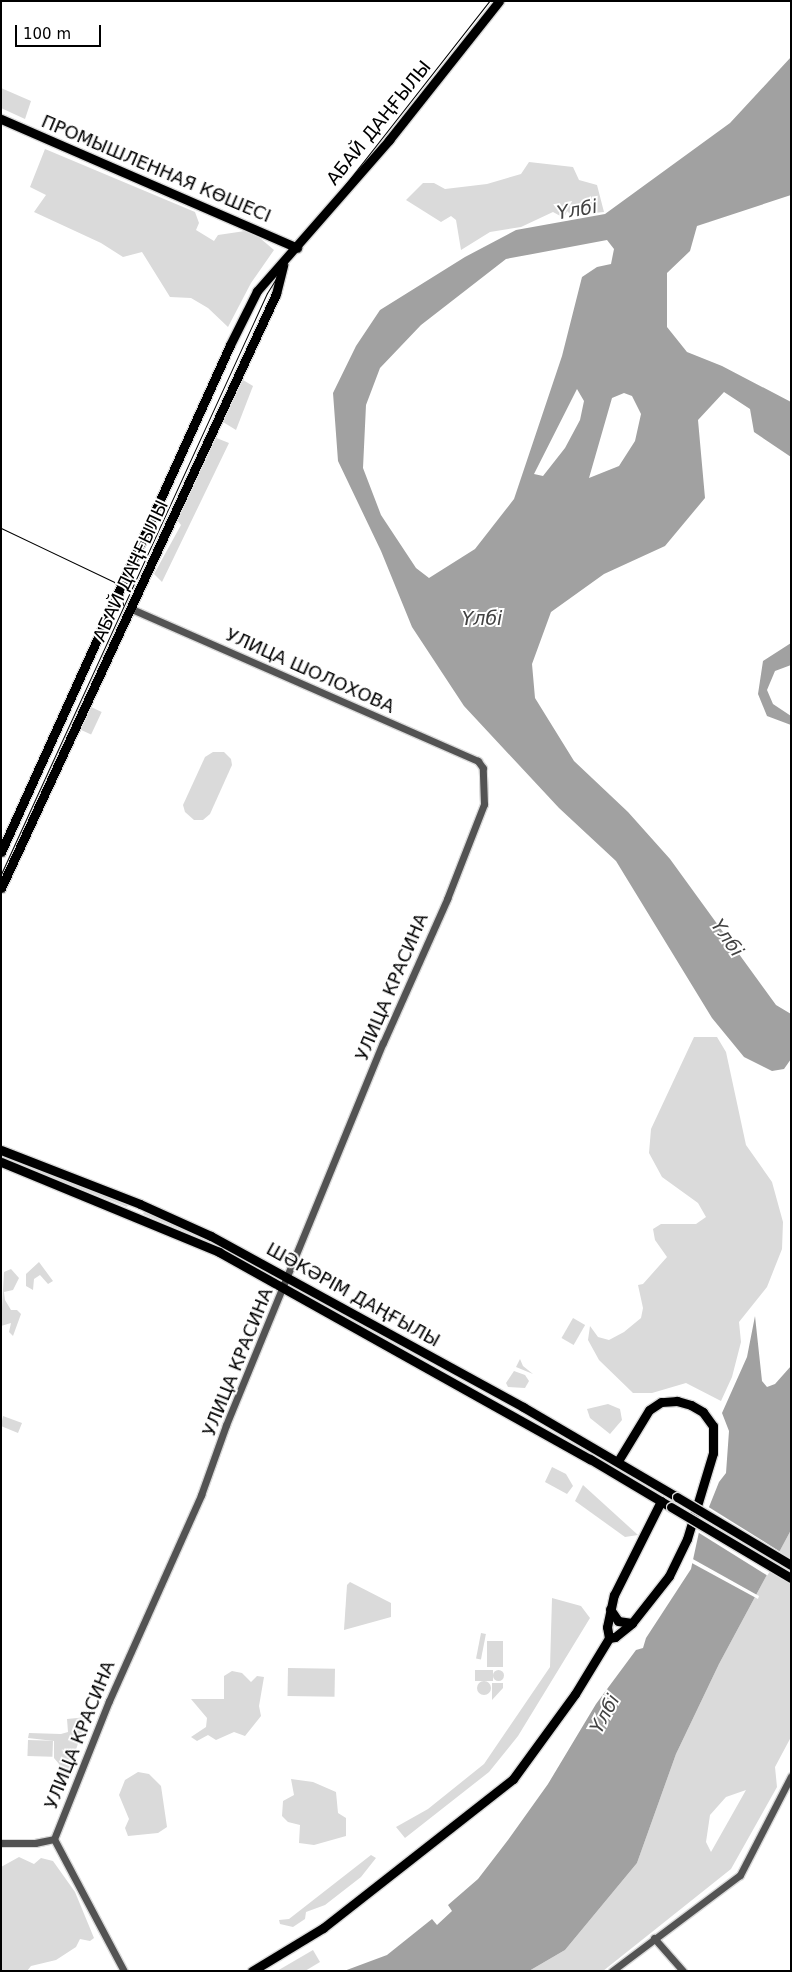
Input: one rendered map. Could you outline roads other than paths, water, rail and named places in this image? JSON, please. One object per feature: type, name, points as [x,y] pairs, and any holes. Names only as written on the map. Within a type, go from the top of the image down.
[{"type":"main road","name":"АБАЙ ДАҢҒЫЛЫ","points":[[1,852],[230,346],[262,284],[283,265],[389,140],[499,1]]},
{"type":"main road","name":"ПРОМЫШЛЕННАЯ КӨШЕСІ","points":[[1,119],[297,248]]},
{"type":"main road","name":"АБАЙ ДАҢҒЫЛЫ","points":[[1,888],[276,294],[283,265]]},
{"type":"main road","name":"ШӘКӘРІМ ДАҢҒЫЛЫ","points":[[1,1150],[140,1204],[211,1236],[618,1461],[791,1565]]},
{"type":"main road","name":"ШӘКӘРІМ ДАҢҒЫЛЫ","points":[[1,1162],[134,1215],[219,1252],[590,1459],[791,1578]]},
{"type":"main road","points":[[134,1215],[140,1204]]},
{"type":"main road","points":[[435,1374],[442,1362]]},
{"type":"main road","points":[[505,1412],[512,1401]]},
{"type":"main road","points":[[609,1638],[615,1637],[632,1623],[669,1576],[682,1552],[712,1453],[713,1426],[703,1412],[691,1404],[676,1401],[661,1402],[649,1410],[618,1461]]},
{"type":"main road","points":[[590,1459],[596,1449]]},
{"type":"main road","points":[[252,1971],[323,1928],[513,1779],[575,1694],[609,1638],[610,1608],[626,1567],[661,1501]]},
{"type":"main road","points":[[610,1608],[618,1621],[632,1623]]},
{"type":"street","name":"УЛИЦА ШОЛОХОВА","points":[[131,608],[478,761]]},
{"type":"street","name":"УЛИЦА КРАСИНА","points":[[54,1839],[109,1701],[201,1495],[226,1425],[285,1289],[384,1043],[474,830],[484,804],[483,768],[478,761]]},
{"type":"street","points":[[612,1971],[740,1875],[791,1776]]},
{"type":"street","points":[[1,1843],[35,1843],[54,1839],[124,1971]]},
{"type":"street","points":[[654,1938],[684,1971]]},
{"type":"water","name":"Үлбі","points":[[791,57],[791,195],[697,226],[690,251],[667,273],[667,327],[687,352],[722,366],[791,402],[791,457],[754,432],[750,409],[724,392],[698,420],[705,498],[665,546],[604,574],[551,612],[532,664],[535,698],[574,761],[628,812],[670,859],[776,1005],[791,1014],[791,1059],[784,1069],[772,1071],[744,1057],[712,1018],[616,861],[559,808],[464,706],[412,627],[381,551],[338,461],[333,393],[356,346],[380,310],[465,257],[516,230],[605,214],[730,123]],"holes":[[[607,240],[614,249],[611,264],[597,267],[582,277],[562,356],[514,499],[475,549],[429,578],[416,568],[381,515],[363,468],[366,405],[380,368],[421,325],[506,259]],[[577,389],[584,401],[580,420],[565,448],[543,476],[534,474]],[[624,393],[632,396],[641,414],[635,441],[619,466],[589,478],[612,398]]]},
{"type":"water","points":[[791,643],[791,665],[775,671],[767,690],[773,704],[791,716],[791,725],[767,716],[758,694],[763,661]]},
{"type":"water","name":"Үлбі","points":[[755,1316],[762,1381],[767,1387],[775,1384],[791,1366],[791,1530],[719,1664],[676,1754],[637,1863],[565,1950],[529,1971],[344,1971],[387,1955],[432,1919],[437,1925],[452,1911],[448,1905],[478,1879],[508,1840],[548,1784],[596,1704],[636,1650],[643,1648],[646,1638],[691,1569],[699,1532],[719,1482],[726,1473],[729,1431],[722,1413],[747,1357]]},
{"type":"tram line","points":[[1,874],[267,293],[294,250],[489,1]]},
{"type":"tram line","points":[[1,528],[114,582],[122,591],[123,605]]}]
